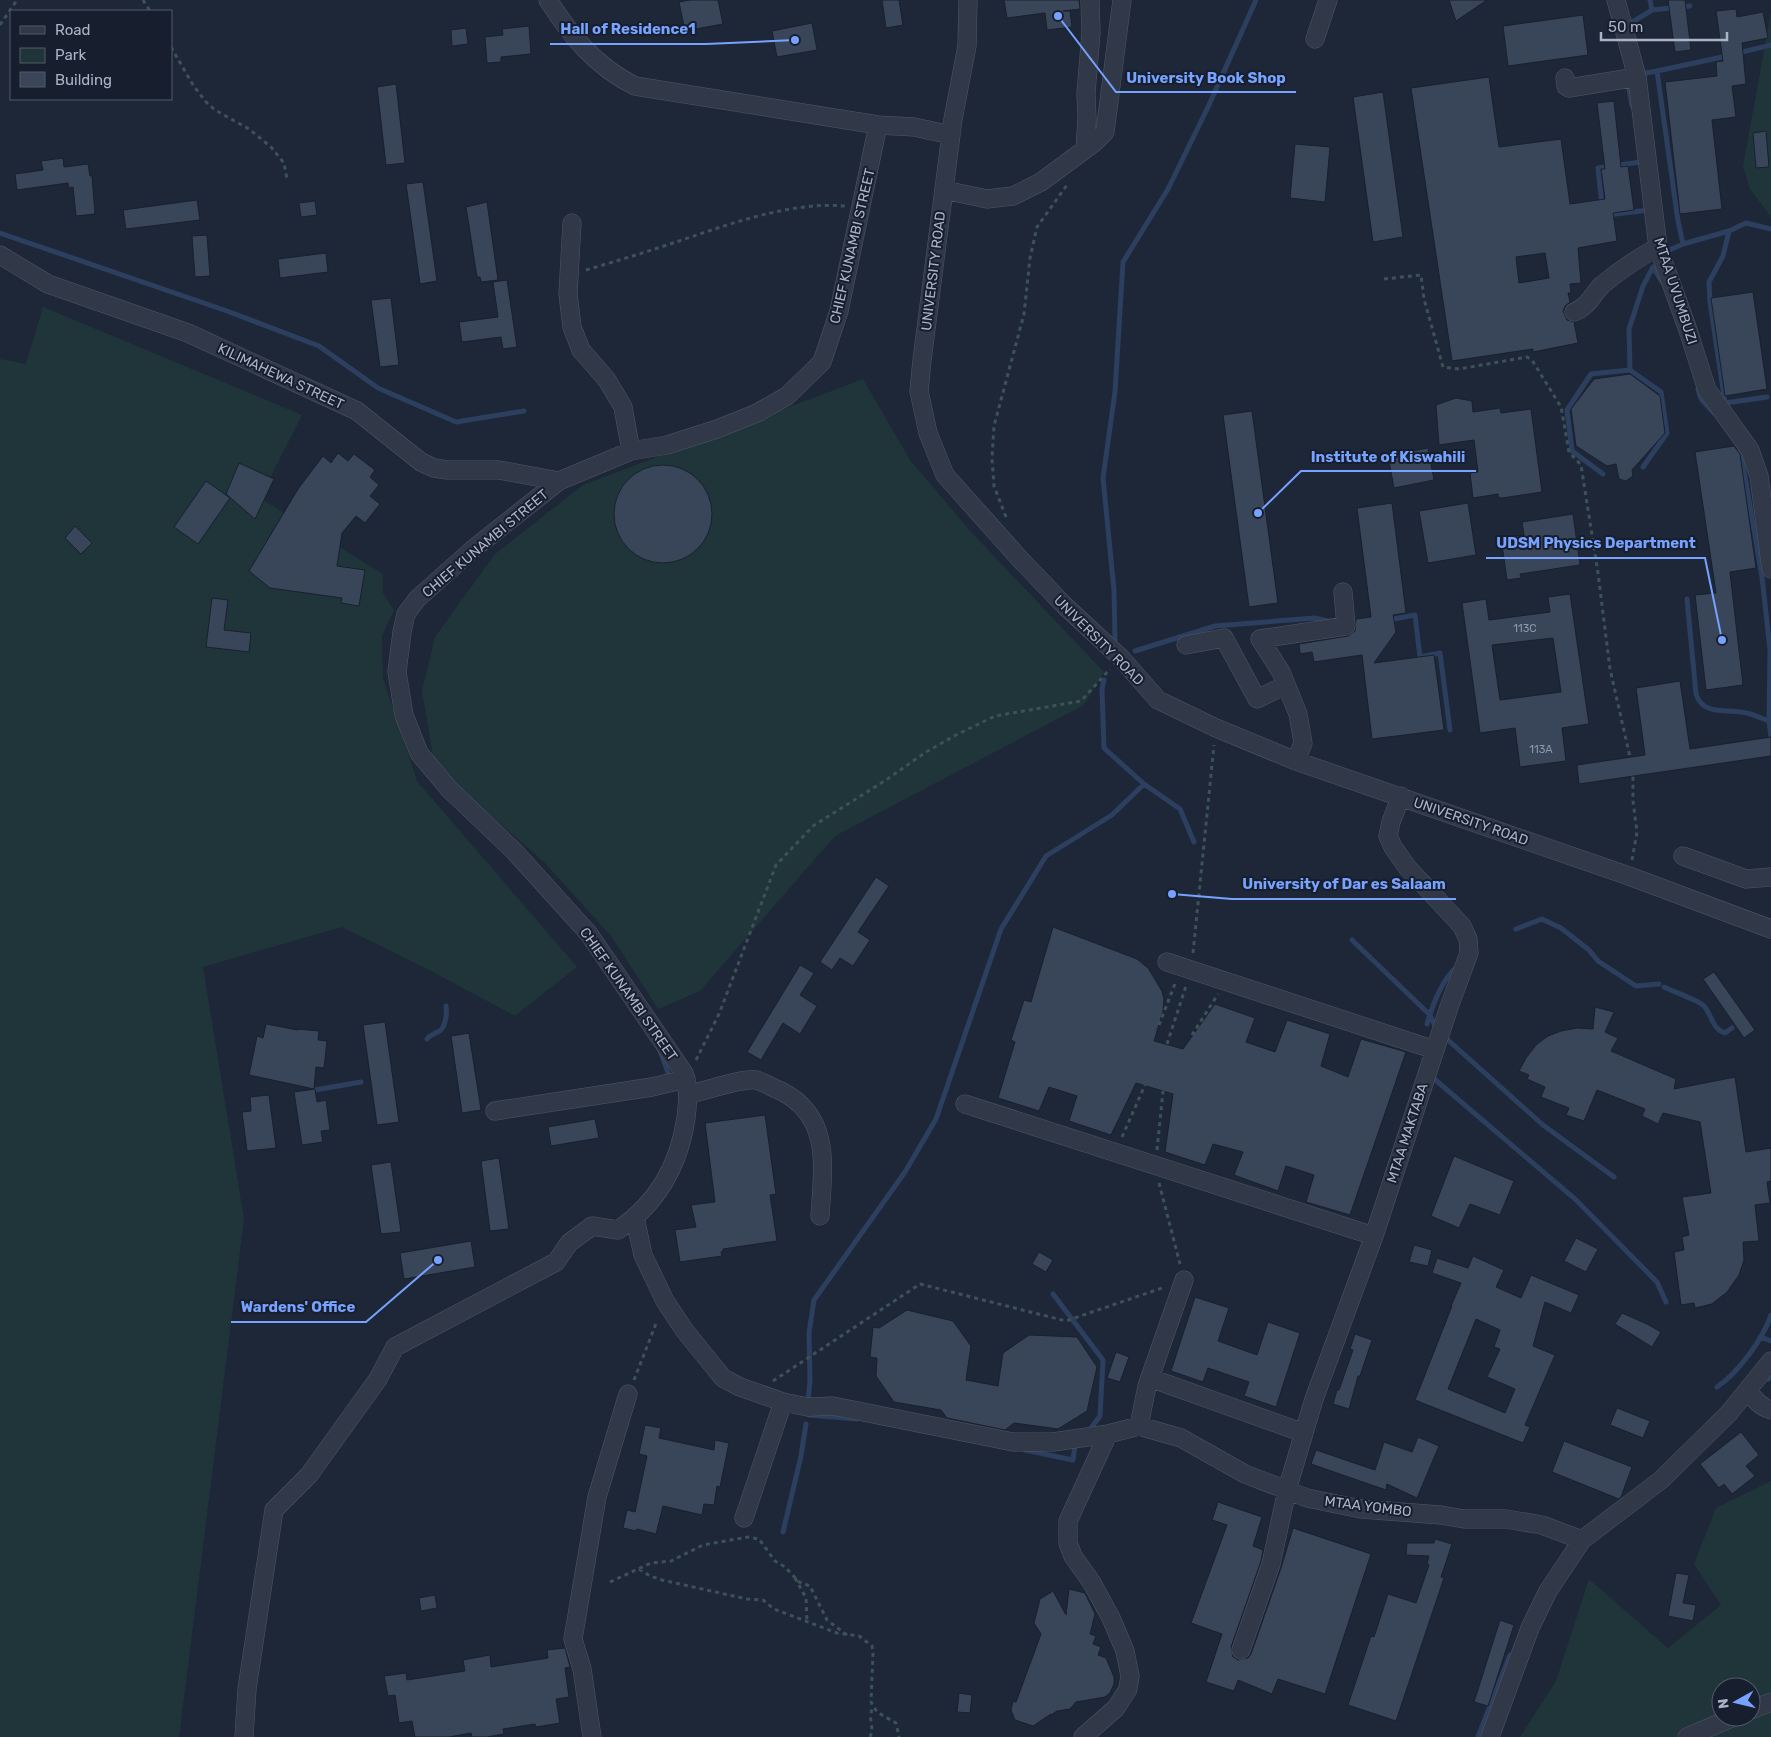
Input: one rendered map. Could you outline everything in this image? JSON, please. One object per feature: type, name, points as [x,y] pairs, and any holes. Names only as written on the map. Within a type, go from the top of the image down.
[{"type":"street","points":[[548,0],[564,24],[595,60],[616,76],[635,86],[878,125],[914,127],[951,135]]},
{"type":"street","name":"UNIVERSITY ROAD","points":[[968,0],[967,46],[951,135],[919,391],[928,433],[945,476],[1019,558],[1064,605],[1121,658],[1158,700],[1216,728],[1296,761],[1629,876],[1771,929]]},
{"type":"street","points":[[1081,153],[1087,119],[1086,93],[1091,33],[1090,0]]},
{"type":"street","points":[[944,190],[987,199],[1013,196],[1036,185],[1095,142],[1104,132],[1122,0]]},
{"type":"street","points":[[1315,39],[1328,0]]},
{"type":"street","name":"MTAA UVUMBUZI","points":[[1616,0],[1637,77],[1658,247],[1707,390],[1750,450],[1759,476],[1771,569]]},
{"type":"street","points":[[1566,78],[1566,86],[1569,88],[1637,77]]},
{"type":"street","name":"CHIEF KUNAMBI STREET","points":[[688,1086],[684,1073],[590,934],[514,852],[449,788],[419,753],[404,715],[398,672],[402,632],[406,614],[417,599],[472,550],[559,481],[631,451],[667,445],[717,429],[757,413],[788,396],[822,362],[839,311],[878,125]]},
{"type":"street","points":[[572,223],[571,275],[568,294],[572,327],[581,350],[606,380],[623,406],[631,451]]},
{"type":"street","points":[[1574,312],[1582,309],[1602,286],[1633,260],[1658,247]]},
{"type":"street","name":"KILIMAHEWA STREET","points":[[0,255],[48,284],[188,334],[357,411],[421,462],[434,468],[446,470],[499,470],[559,481]]},
{"type":"street","points":[[1296,761],[1303,743],[1298,714],[1281,672],[1260,639],[1346,626],[1342,592]]},
{"type":"street","points":[[1186,645],[1224,638],[1257,699],[1286,685]]},
{"type":"street","name":"MTAA MAKTABA","points":[[1241,1650],[1271,1564],[1287,1490],[1314,1398],[1374,1236],[1449,1007],[1469,954],[1468,940],[1462,926],[1407,867],[1392,848],[1388,836],[1401,796]]},
{"type":"street","points":[[1683,856],[1746,879],[1771,877]]},
{"type":"street","points":[[1180,966],[1435,1050]]},
{"type":"street","points":[[495,1111],[652,1087],[756,1080],[787,1095],[810,1114],[822,1151],[820,1216]]},
{"type":"street","points":[[244,1737],[247,1689],[274,1510],[309,1474],[378,1379],[395,1347],[556,1262],[569,1243],[592,1226],[618,1230],[635,1218],[656,1195],[676,1162],[683,1134],[688,1086]]},
{"type":"street","points":[[965,1104],[1374,1236]]},
{"type":"street","points":[[635,1218],[643,1255],[665,1301],[685,1331],[723,1378],[740,1387],[783,1402],[808,1407],[833,1406],[1013,1442],[1053,1442],[1108,1434],[1140,1426],[1150,1378],[1184,1280]]},
{"type":"street","points":[[1490,1737],[1530,1628],[1548,1591],[1582,1540],[1661,1480],[1729,1413],[1771,1361]]},
{"type":"street","points":[[1150,1378],[1304,1433]]},
{"type":"street","points":[[1749,1388],[1750,1392],[1763,1407],[1771,1410]]},
{"type":"street","points":[[592,1737],[582,1669],[573,1639],[597,1497],[628,1394]]},
{"type":"street","points":[[744,1518],[783,1402]]},
{"type":"street","name":"MTAA YOMBO","points":[[1140,1426],[1181,1438],[1245,1474],[1307,1498],[1361,1508],[1433,1514],[1464,1519],[1506,1519],[1542,1525],[1582,1540]]},
{"type":"street","points":[[1083,1737],[1116,1708],[1128,1689],[1130,1676],[1125,1651],[1111,1618],[1092,1583],[1073,1556],[1068,1543],[1068,1521],[1108,1434]]},
{"type":"street","points":[[1687,1737],[1711,1727]]},
{"type":"path","points":[[0,25],[10,10]]},
{"type":"path","points":[[172,49],[193,85],[206,102],[215,110],[249,129],[271,147],[284,163],[287,180]]},
{"type":"path","points":[[1007,521],[994,486],[992,458],[994,426],[1024,314],[1030,258],[1037,227],[1070,181],[1081,153]]},
{"type":"path","points":[[571,275],[667,246],[722,226],[766,215],[824,204],[861,207]]},
{"type":"path","points":[[1384,279],[1421,275],[1424,299],[1443,367],[1459,369],[1527,357],[1532,360],[1561,407],[1569,452],[1581,465],[1598,573],[1610,669],[1630,757]]},
{"type":"path","points":[[688,1086],[719,1014],[776,865],[813,826],[886,780],[926,752],[995,716],[1081,700],[1121,658]]},
{"type":"path","points":[[1167,1044],[1216,728]]},
{"type":"path","points":[[1629,876],[1637,832],[1633,801],[1633,776]]},
{"type":"path","points":[[1159,1025],[1180,966]]},
{"type":"path","points":[[1192,1035],[1227,981]]},
{"type":"path","points":[[1115,1152],[1145,1085]]},
{"type":"path","points":[[755,1393],[920,1284],[1066,1321],[1184,1280],[1155,1166],[1163,1091]]},
{"type":"path","points":[[628,1394],[665,1301]]},
{"type":"path","points":[[610,1582],[657,1562],[671,1561],[713,1543],[754,1537],[759,1539],[770,1556],[785,1567],[794,1578],[806,1598],[807,1622]]},
{"type":"path","points":[[639,1569],[650,1576],[662,1580],[747,1598],[758,1598],[774,1609],[807,1622],[848,1635],[859,1636],[872,1646],[871,1702],[873,1707],[882,1716],[896,1724],[899,1737]]},
{"type":"path","points":[[794,1578],[810,1586],[827,1620],[848,1635]]},
{"type":"path","points":[[870,1737],[873,1730],[870,1714],[873,1707]]},
{"type":"green space","points":[[1771,12],[1771,217],[1750,189],[1743,166]]},
{"type":"green space","points":[[43,307],[302,415],[260,498],[383,574],[383,593],[394,610],[382,636],[383,678],[417,781],[577,967],[515,1016],[433,972],[342,927],[203,967],[244,1219],[179,1737],[0,1737],[0,359],[26,364]]},
{"type":"green space","points":[[863,379],[910,460],[972,533],[1104,672],[1084,705],[835,836],[700,991],[658,1009],[612,937],[544,862],[435,767],[422,691],[435,637],[495,554],[583,485]]},
{"type":"green space","points":[[1771,1481],[1771,1737],[1520,1737],[1556,1681],[1589,1579],[1668,1648],[1721,1605],[1694,1564],[1716,1508]]},
{"type":"building","points":[[718,0],[723,24],[685,31],[679,2]]},
{"type":"building","points":[[882,0],[899,0],[903,25],[886,28]]},
{"type":"building","points":[[1004,0],[1079,0],[1080,9],[1063,11],[1070,11],[1072,27],[1047,30],[1045,13],[1007,18]]},
{"type":"building","points":[[1449,0],[1487,0],[1456,21]]},
{"type":"building","points":[[1668,0],[1685,0],[1691,50],[1675,52]]},
{"type":"building","points":[[1736,9],[1737,17],[1763,12],[1768,38],[1742,43],[1746,84],[1732,86],[1736,117],[1712,120],[1722,209],[1680,214],[1665,82],[1717,76],[1716,62],[1723,61],[1716,11]]},
{"type":"building","points":[[1583,15],[1588,55],[1508,66],[1503,26]]},
{"type":"building","points":[[812,23],[817,50],[777,57],[772,31]]},
{"type":"building","points":[[529,26],[531,54],[501,57],[501,62],[487,63],[485,37],[503,35],[502,29]]},
{"type":"building","points":[[466,28],[468,44],[452,46],[451,30]]},
{"type":"building","points":[[1489,77],[1499,147],[1561,139],[1570,204],[1605,199],[1601,169],[1605,169],[1597,103],[1614,101],[1621,167],[1628,166],[1634,210],[1613,213],[1617,241],[1578,248],[1581,283],[1570,284],[1571,293],[1568,293],[1570,302],[1563,311],[1567,320],[1574,322],[1578,343],[1533,352],[1533,349],[1452,361],[1411,88]],"holes":[[[1545,253],[1549,278],[1519,283],[1516,257]]]},
{"type":"building","points":[[396,84],[405,163],[386,165],[377,87]]},
{"type":"building","points":[[1383,92],[1403,237],[1373,242],[1353,97]]},
{"type":"building","points":[[1766,131],[1769,167],[1756,168],[1753,133]]},
{"type":"building","points":[[1295,144],[1330,147],[1325,202],[1290,198]]},
{"type":"building","points":[[63,158],[64,167],[88,164],[90,176],[92,176],[95,214],[76,216],[73,187],[69,188],[68,183],[17,190],[15,174],[43,170],[41,161]]},
{"type":"building","points":[[423,182],[437,281],[420,284],[406,184]]},
{"type":"building","points":[[197,200],[200,220],[126,229],[123,210]]},
{"type":"building","points":[[315,201],[317,215],[301,217],[299,203]]},
{"type":"building","points":[[487,202],[498,280],[481,282],[480,277],[477,277],[466,207]]},
{"type":"building","points":[[207,235],[210,276],[195,277],[192,236]]},
{"type":"building","points":[[326,253],[328,272],[280,278],[278,259]]},
{"type":"building","points":[[507,280],[517,347],[503,349],[501,337],[462,342],[459,322],[498,317],[493,282]]},
{"type":"building","points":[[1753,292],[1767,389],[1725,396],[1711,298]]},
{"type":"building","points":[[391,298],[399,365],[380,367],[371,300]]},
{"type":"building","points":[[1630,374],[1660,396],[1665,433],[1632,470],[1633,476],[1626,481],[1619,479],[1616,464],[1607,466],[1576,446],[1571,409],[1594,379]]},
{"type":"building","points":[[1456,398],[1472,401],[1473,412],[1500,408],[1501,413],[1531,409],[1542,492],[1502,498],[1498,497],[1498,494],[1473,498],[1470,473],[1478,472],[1474,440],[1439,445],[1436,405]]},
{"type":"building","points":[[1252,411],[1278,603],[1249,607],[1223,415]]},
{"type":"building","points":[[1734,446],[1740,454],[1756,568],[1730,572],[1743,685],[1706,690],[1695,595],[1716,593],[1695,452]]},
{"type":"building","points":[[1428,448],[1434,480],[1394,488],[1388,456]]},
{"type":"building","points":[[338,453],[348,461],[354,454],[375,470],[370,477],[379,485],[370,496],[380,504],[365,523],[356,516],[342,533],[337,566],[365,570],[359,606],[341,603],[342,598],[270,588],[249,571],[298,489],[323,456],[331,463]]},
{"type":"building","points":[[239,463],[274,479],[255,519],[226,494]]},
{"type":"building","points":[[663,465],[682,468],[698,479],[709,495],[712,514],[709,533],[698,549],[682,560],[663,563],[644,560],[628,549],[617,533],[614,514],[617,495],[628,479],[644,468]]},
{"type":"building","points":[[206,481],[230,498],[198,544],[174,527]]},
{"type":"building","points":[[1392,503],[1406,613],[1393,615],[1396,632],[1374,663],[1434,655],[1444,730],[1372,739],[1362,655],[1314,662],[1312,652],[1300,654],[1299,644],[1348,636],[1355,631],[1356,619],[1371,617],[1357,508]]},
{"type":"building","points":[[1468,503],[1476,555],[1428,563],[1419,511]]},
{"type":"building","points":[[1573,514],[1580,565],[1520,574],[1521,578],[1507,580],[1501,538],[1524,535],[1522,522]]},
{"type":"building","points":[[75,526],[92,543],[81,554],[65,538]]},
{"type":"building","points":[[1570,594],[1589,724],[1562,728],[1566,761],[1520,767],[1515,728],[1480,733],[1462,603],[1486,599],[1489,620],[1550,612],[1548,597]],"holes":[[[1553,638],[1561,692],[1500,700],[1492,645]]]},
{"type":"building","points":[[212,598],[228,600],[224,630],[251,633],[249,652],[206,647]]},
{"type":"building","points":[[1680,681],[1690,749],[1771,737],[1771,756],[1579,784],[1577,765],[1645,755],[1636,688]]},
{"type":"building","points":[[876,877],[889,886],[858,932],[870,940],[853,966],[840,958],[832,970],[820,962]]},
{"type":"building","points":[[1053,927],[1137,959],[1148,968],[1162,991],[1164,999],[1163,1011],[1154,1041],[1183,1049],[1215,1004],[1255,1018],[1246,1042],[1275,1052],[1287,1020],[1330,1034],[1321,1066],[1348,1077],[1361,1039],[1406,1052],[1350,1215],[1306,1202],[1314,1175],[1286,1166],[1278,1191],[1234,1175],[1243,1152],[1213,1144],[1205,1165],[1165,1152],[1173,1094],[1136,1083],[1111,1135],[1069,1121],[1077,1096],[1049,1087],[1039,1111],[998,1098],[1015,1042],[1011,1040],[1024,1000],[1031,1002]]},
{"type":"building","points":[[800,965],[814,973],[800,995],[817,1006],[800,1034],[783,1023],[761,1060],[747,1052]]},
{"type":"building","points":[[1714,972],[1755,1030],[1744,1038],[1703,979]]},
{"type":"building","points":[[1595,1007],[1614,1012],[1605,1032],[1618,1038],[1611,1051],[1676,1079],[1674,1089],[1735,1077],[1746,1152],[1771,1148],[1771,1181],[1767,1182],[1770,1203],[1755,1205],[1759,1241],[1743,1242],[1744,1260],[1739,1275],[1727,1292],[1712,1304],[1695,1308],[1694,1303],[1681,1305],[1674,1252],[1684,1250],[1682,1237],[1689,1235],[1682,1197],[1711,1193],[1700,1122],[1663,1113],[1658,1124],[1642,1116],[1645,1109],[1597,1090],[1584,1121],[1566,1115],[1569,1108],[1541,1097],[1545,1087],[1527,1079],[1529,1075],[1519,1071],[1536,1045],[1548,1036],[1577,1028],[1593,1029]]},
{"type":"building","points":[[385,1022],[399,1122],[377,1125],[363,1025]]},
{"type":"building","points":[[266,1024],[298,1030],[319,1031],[318,1040],[327,1041],[324,1068],[316,1067],[314,1089],[249,1075],[257,1036],[263,1038]]},
{"type":"building","points":[[469,1033],[481,1110],[462,1113],[451,1036]]},
{"type":"building","points":[[315,1089],[317,1102],[326,1100],[330,1130],[321,1131],[323,1142],[302,1145],[294,1092]]},
{"type":"building","points":[[269,1095],[276,1148],[247,1151],[242,1112],[251,1111],[250,1097]]},
{"type":"building","points":[[765,1115],[776,1194],[770,1195],[777,1241],[723,1249],[721,1252],[722,1256],[680,1262],[675,1230],[696,1227],[691,1205],[715,1202],[705,1123]]},
{"type":"building","points":[[595,1119],[599,1138],[551,1146],[548,1127]]},
{"type":"building","points":[[1454,1156],[1514,1181],[1500,1215],[1470,1204],[1459,1228],[1431,1216]]},
{"type":"building","points":[[499,1158],[509,1229],[490,1231],[481,1161]]},
{"type":"building","points":[[391,1162],[401,1232],[381,1234],[371,1165]]},
{"type":"building","points":[[1576,1238],[1598,1249],[1586,1272],[1564,1261]]},
{"type":"building","points":[[471,1241],[475,1267],[404,1279],[400,1253]]},
{"type":"building","points":[[1414,1245],[1432,1250],[1428,1266],[1409,1262]]},
{"type":"building","points":[[1039,1252],[1053,1260],[1046,1272],[1032,1264]]},
{"type":"building","points":[[1473,1256],[1504,1270],[1496,1287],[1521,1298],[1531,1275],[1579,1295],[1571,1313],[1545,1302],[1533,1346],[1555,1355],[1525,1425],[1530,1427],[1523,1443],[1415,1400],[1461,1283],[1432,1273],[1437,1258],[1468,1268]],"holes":[[[1476,1319],[1500,1330],[1494,1347],[1500,1349],[1487,1377],[1515,1389],[1505,1413],[1448,1389]]]},
{"type":"building","points":[[1195,1297],[1229,1308],[1218,1341],[1257,1355],[1268,1322],[1300,1333],[1276,1407],[1244,1396],[1249,1382],[1208,1368],[1203,1382],[1171,1371]]},
{"type":"building","points":[[907,1310],[953,1321],[971,1346],[966,1380],[998,1386],[1003,1353],[1029,1335],[1077,1337],[1097,1367],[1087,1411],[1058,1429],[1014,1423],[1005,1430],[947,1418],[941,1410],[894,1402],[876,1376],[877,1358],[870,1357],[873,1327],[879,1328]]},
{"type":"building","points":[[1622,1313],[1661,1332],[1652,1347],[1615,1324]]},
{"type":"building","points":[[1355,1334],[1372,1340],[1360,1376],[1358,1376],[1349,1409],[1333,1404],[1353,1350],[1350,1349]]},
{"type":"building","points":[[1116,1352],[1129,1357],[1120,1382],[1107,1378]]},
{"type":"building","points":[[1617,1408],[1650,1421],[1643,1438],[1610,1425]]},
{"type":"building","points":[[645,1425],[661,1428],[659,1438],[714,1450],[715,1440],[729,1443],[720,1487],[717,1486],[714,1505],[704,1504],[702,1515],[663,1506],[656,1534],[637,1529],[636,1531],[623,1528],[627,1510],[635,1512],[647,1456],[639,1454]]},
{"type":"building","points":[[1741,1432],[1759,1455],[1746,1466],[1755,1476],[1732,1494],[1724,1484],[1719,1488],[1700,1464]]},
{"type":"building","points":[[1418,1437],[1439,1446],[1417,1498],[1387,1484],[1386,1490],[1311,1464],[1316,1450],[1375,1470],[1384,1442],[1412,1452]]},
{"type":"building","points":[[1564,1441],[1632,1467],[1619,1499],[1552,1472]]},
{"type":"building","points":[[1218,1502],[1262,1517],[1253,1546],[1263,1550],[1261,1561],[1231,1647],[1233,1657],[1238,1660],[1248,1658],[1251,1654],[1293,1528],[1371,1554],[1325,1694],[1278,1679],[1272,1694],[1238,1680],[1234,1691],[1206,1682],[1222,1634],[1191,1623],[1227,1525],[1212,1520]]},
{"type":"building","points":[[1435,1539],[1452,1544],[1441,1577],[1444,1578],[1396,1721],[1348,1705],[1371,1636],[1374,1637],[1388,1594],[1416,1603],[1429,1565],[1427,1564],[1429,1556],[1406,1555],[1407,1543],[1434,1543]]},
{"type":"building","points":[[1676,1573],[1689,1575],[1683,1603],[1696,1605],[1693,1621],[1668,1616]]},
{"type":"building","points":[[1069,1589],[1085,1593],[1095,1614],[1090,1634],[1096,1636],[1093,1644],[1101,1647],[1098,1655],[1106,1658],[1114,1677],[1114,1684],[1110,1693],[1105,1697],[1076,1702],[1070,1709],[1057,1711],[1033,1726],[1015,1720],[1011,1710],[1013,1701],[1016,1702],[1041,1634],[1034,1623],[1040,1599],[1053,1591],[1066,1615]]},
{"type":"building","points":[[435,1595],[437,1608],[421,1611],[419,1598]]},
{"type":"building","points":[[1500,1620],[1514,1625],[1488,1706],[1474,1702]]},
{"type":"building","points":[[565,1648],[570,1667],[565,1668],[569,1697],[556,1699],[560,1723],[536,1727],[535,1724],[503,1729],[504,1734],[487,1737],[472,1737],[471,1733],[449,1737],[415,1737],[412,1721],[399,1723],[395,1695],[388,1696],[384,1676],[406,1673],[407,1680],[465,1671],[463,1660],[490,1655],[491,1667],[548,1658],[547,1650]]},
{"type":"building","points":[[959,1693],[972,1695],[970,1713],[957,1712]]},
{"type":"waterway","points":[[1115,640],[1114,590],[1103,478],[1115,392],[1123,262],[1168,189],[1209,105],[1256,0]]},
{"type":"waterway","points":[[1650,0],[1652,10],[1690,6]]},
{"type":"waterway","points":[[1632,30],[1631,23],[1652,10]]},
{"type":"waterway","points":[[1738,53],[1771,45]]},
{"type":"waterway","points":[[1683,244],[1678,221],[1657,71],[1727,56]]},
{"type":"waterway","points":[[1641,74],[1657,71]]},
{"type":"waterway","points":[[1628,83],[1632,106]]},
{"type":"waterway","points":[[1602,205],[1598,168],[1641,162]]},
{"type":"waterway","points":[[1607,215],[1649,210]]},
{"type":"waterway","points":[[1667,251],[1683,244],[1729,231],[1746,223],[1771,229]]},
{"type":"waterway","points":[[1729,231],[1723,256],[1709,282],[1710,302],[1725,403],[1767,397]]},
{"type":"waterway","points":[[0,233],[227,311],[319,346],[378,388],[456,422],[524,411]]},
{"type":"waterway","points":[[1630,370],[1629,329],[1643,286],[1653,267],[1662,282]]},
{"type":"waterway","points":[[1603,474],[1572,451],[1567,410],[1591,374],[1630,370],[1661,392],[1667,433],[1643,467]]},
{"type":"waterway","points":[[1698,389],[1701,399],[1714,413]]},
{"type":"waterway","points":[[1740,447],[1762,577],[1770,650],[1769,721],[1771,737]]},
{"type":"waterway","points":[[1687,599],[1696,694],[1699,701],[1714,710],[1752,714],[1769,721]]},
{"type":"waterway","points":[[1388,620],[1415,615],[1420,657],[1440,653],[1450,730]]},
{"type":"waterway","points":[[1135,651],[1215,626],[1315,618],[1331,622]]},
{"type":"waterway","points":[[1104,680],[1102,689],[1104,748],[1144,784],[1180,809],[1194,842]]},
{"type":"waterway","points":[[808,1403],[810,1380],[809,1333],[814,1300],[905,1172],[936,1119],[1001,929],[1046,856],[1112,815],[1144,784]]},
{"type":"waterway","points":[[1516,929],[1542,919],[1561,928],[1589,950],[1598,961],[1636,986],[1659,984]]},
{"type":"waterway","points":[[1352,940],[1430,1015],[1436,1028]]},
{"type":"waterway","points":[[1427,1024],[1443,984],[1458,966]]},
{"type":"waterway","points":[[1664,987],[1704,1006],[1717,1028],[1721,1031],[1725,1033],[1732,1028]]},
{"type":"waterway","points":[[427,1039],[443,1028],[446,1018],[446,1006]]},
{"type":"waterway","points":[[1448,1040],[1543,1125],[1614,1177]]},
{"type":"waterway","points":[[660,1051],[670,1078]]},
{"type":"waterway","points":[[1432,1077],[1575,1199],[1657,1282],[1666,1302]]},
{"type":"waterway","points":[[315,1090],[361,1082]]},
{"type":"waterway","points":[[1053,1294],[1103,1360],[1100,1416],[1089,1434]]},
{"type":"waterway","points":[[1717,1387],[1749,1355],[1771,1315]]},
{"type":"waterway","points":[[1760,1337],[1771,1341]]},
{"type":"waterway","points":[[1768,1379],[1771,1376]]},
{"type":"waterway","points":[[809,1415],[857,1419]]},
{"type":"waterway","points":[[783,1532],[801,1456],[806,1424]]},
{"type":"waterway","points":[[1025,1450],[1073,1460],[1077,1443]]},
{"type":"waterway","points":[[1478,1737],[1510,1655]]},
{"type":"place","name":"University Book Shop","points":[[1058,16]]},
{"type":"place","name":"Hall of Residence1","points":[[795,40]]},
{"type":"place","name":"Institute of Kiswahili","points":[[1258,513]]},
{"type":"place","name":"UDSM Physics Department","points":[[1722,640]]},
{"type":"place","name":"University of Dar es Salaam","points":[[1172,894]]},
{"type":"place","name":"Wardens' Office","points":[[438,1260]]}]
